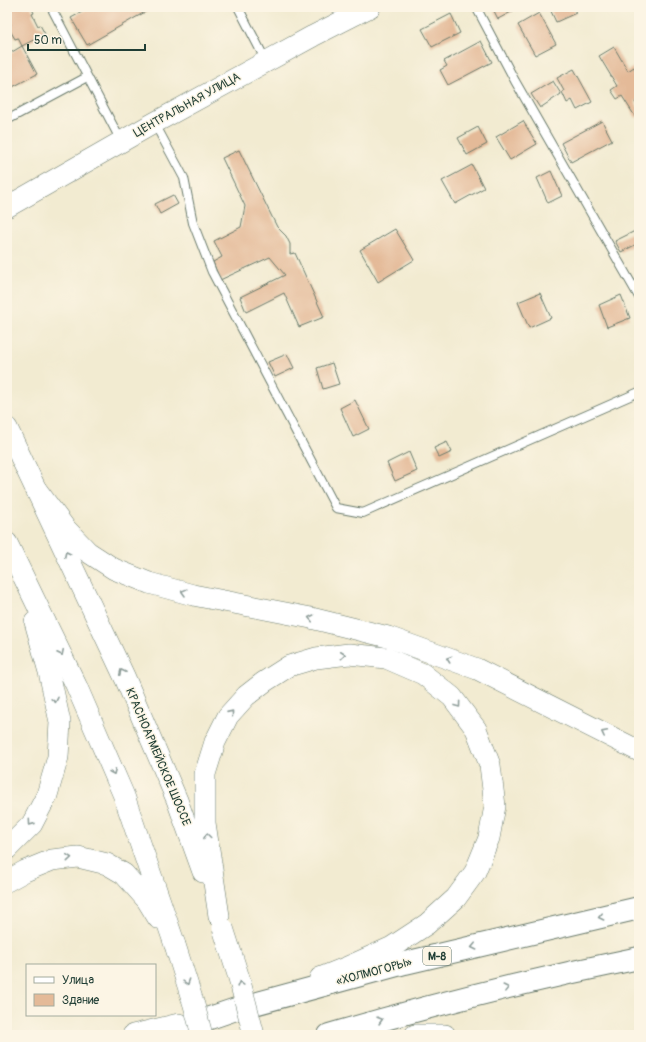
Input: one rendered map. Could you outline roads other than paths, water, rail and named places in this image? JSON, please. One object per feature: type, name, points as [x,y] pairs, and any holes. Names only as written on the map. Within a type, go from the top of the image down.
[{"type":"highway","name":"«ХОЛМОГОРЫ»","points":[[160,1035],[227,1012],[405,963],[639,908]]},
{"type":"highway","points":[[329,1035],[559,974],[639,958]]},
{"type":"main road","name":"ЦЕНТРАЛЬНАЯ УЛИЦА","points":[[7,207],[154,123],[370,7]]},
{"type":"main road","points":[[7,428],[36,489],[65,528],[88,552],[114,569],[149,583],[193,595],[311,618],[388,637],[477,669],[639,751]]},
{"type":"main road","name":"КРАСНОАРМЕЙСКОЕ ШОССЕ","points":[[36,489],[125,678],[178,800],[221,922],[239,978],[254,1035]]},
{"type":"main road","points":[[7,543],[76,685],[124,796],[175,945],[202,1035]]},
{"type":"main road","points":[[7,849],[32,824],[46,795],[58,757],[60,722],[49,672],[19,567]]},
{"type":"main road","points":[[133,1035],[227,1012],[345,968],[392,947],[427,924],[456,898],[475,872],[489,838],[494,806],[490,764],[476,729],[452,697],[423,674],[386,658],[349,654],[316,658],[289,666],[246,696],[228,716],[214,742],[205,774],[205,823],[221,922]]},
{"type":"main road","points":[[7,881],[24,871],[52,860],[78,857],[107,864],[124,874],[147,900],[175,945]]},
{"type":"main road","points":[[415,1035],[444,1035]]},
{"type":"lane","points":[[51,7],[122,142]]},
{"type":"lane","points":[[238,7],[266,62]]},
{"type":"lane","points":[[476,7],[515,81],[639,296]]},
{"type":"lane","points":[[7,120],[87,77]]},
{"type":"lane","points":[[154,123],[184,178],[193,223],[212,272],[336,508],[363,513],[639,392]]}]
